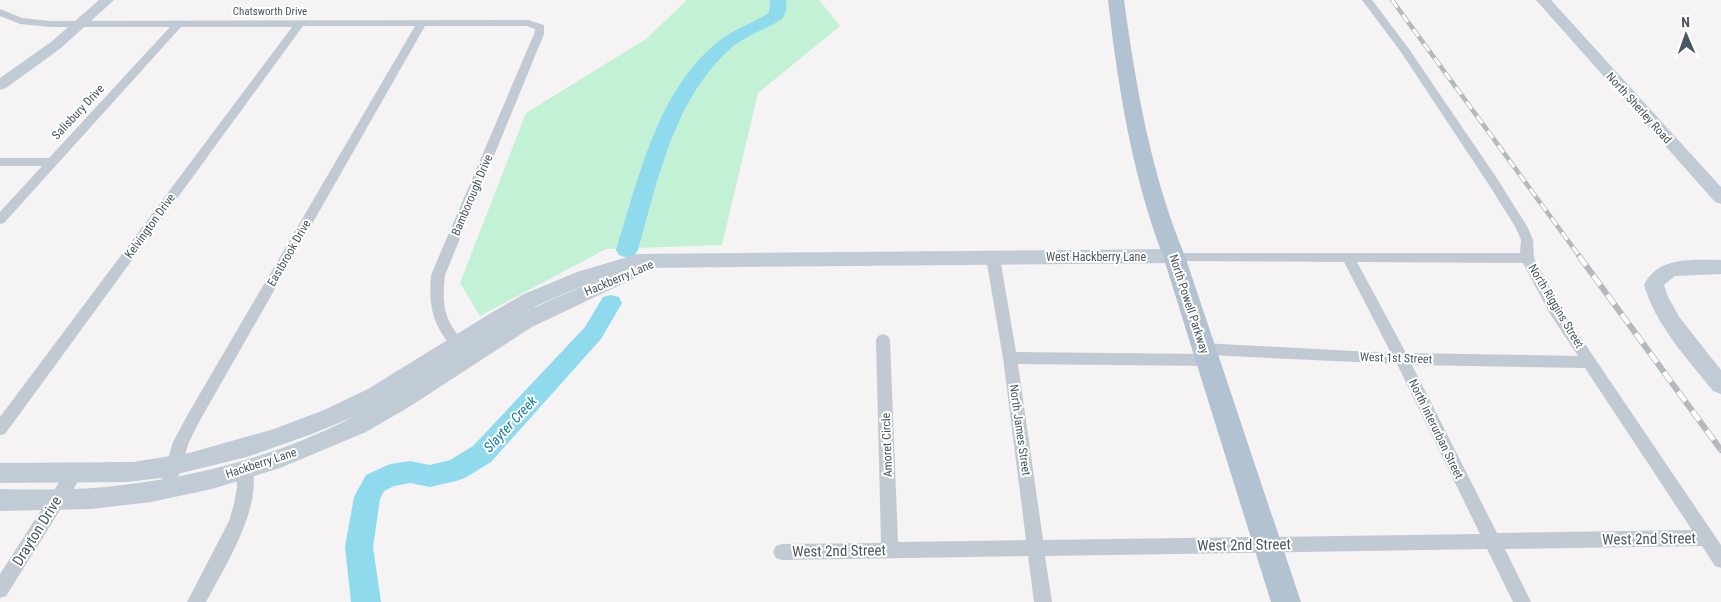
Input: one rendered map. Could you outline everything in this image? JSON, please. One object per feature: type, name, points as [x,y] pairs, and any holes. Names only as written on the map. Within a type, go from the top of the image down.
[{"type":"main road","name":"North Powell Parkway","points":[[1116,0],[1123,57],[1143,157],[1158,216],[1174,256],[1286,602]]},
{"type":"street","points":[[0,73],[39,47],[90,0]]},
{"type":"street","points":[[0,85],[47,54],[107,0]]},
{"type":"street","name":"North Riggins Street","points":[[1367,0],[1404,51],[1522,228],[1527,240],[1527,258],[1555,310],[1721,560]]},
{"type":"street","name":"North Sherley Road","points":[[1543,0],[1721,198]]},
{"type":"street","name":"Chatsworth Drive","points":[[0,12],[20,21],[64,24],[528,23],[540,27]]},
{"type":"street","name":"Kelvington Drive","points":[[0,428],[300,23]]},
{"type":"street","name":"Eastbrook Drive","points":[[167,489],[181,442],[193,418],[422,23]]},
{"type":"street","name":"Salisbury Drive","points":[[0,220],[50,162],[178,24]]},
{"type":"street","name":"Bamborough Drive","points":[[464,351],[441,322],[435,298],[438,275],[540,27]]},
{"type":"street","points":[[0,162],[50,162]]},
{"type":"street","name":"West Hackberry Lane","points":[[664,260],[1174,256],[1527,258]]},
{"type":"street","name":"North Interurban Street","points":[[1348,257],[1402,359],[1522,602]]},
{"type":"street","name":"North James Street","points":[[993,258],[1010,358],[1043,602]]},
{"type":"street","name":"Hackberry Lane","points":[[0,473],[131,472],[174,466],[249,446],[306,427],[348,409],[403,380],[546,311],[616,281],[645,265],[664,260]]},
{"type":"street","points":[[1721,267],[1668,270],[1658,277],[1654,285],[1660,303],[1668,316],[1721,386]]},
{"type":"street","name":"Amoret Circle","points":[[883,340],[890,550]]},
{"type":"street","name":"Hackberry Lane","points":[[0,500],[57,500],[119,496],[167,489],[244,469],[312,445],[358,425],[408,397],[464,351]]},
{"type":"street","name":"West 1st Street","points":[[1010,358],[1205,354],[1590,362]]},
{"type":"street","points":[[196,602],[234,531],[246,486],[244,469]]},
{"type":"street","name":"Drayton Drive","points":[[0,590],[75,472]]},
{"type":"street","name":"West 2nd Street","points":[[782,552],[1706,538]]},
{"type":"green space","points":[[687,0],[819,0],[840,26],[758,93],[722,245],[606,249],[480,316],[460,283],[526,113],[646,39]]},
{"type":"waterway","name":"Slayter Creek","points":[[627,250],[662,140],[673,114],[687,89],[703,66],[723,46],[735,37],[776,16],[779,10],[778,0]]},
{"type":"waterway","name":"Slayter Creek","points":[[366,602],[359,547],[367,497],[375,483],[390,475],[410,472],[430,476],[456,470],[482,454],[593,333],[611,303]]},
{"type":"railway","points":[[1392,0],[1580,257]]},
{"type":"railway","points":[[1579,256],[1721,450]]}]
